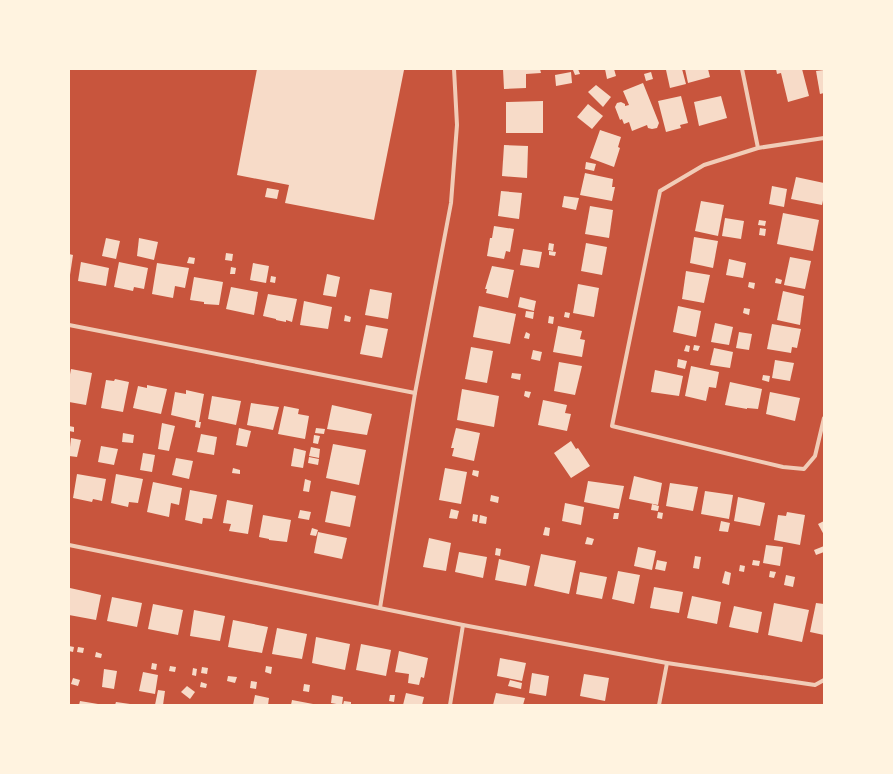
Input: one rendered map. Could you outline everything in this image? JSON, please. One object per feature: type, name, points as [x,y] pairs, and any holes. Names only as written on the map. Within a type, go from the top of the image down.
[{"type":"street","points":[[380,608],[415,393],[451,203],[456,125],[454,69]]},
{"type":"street","points":[[742,69],[758,148]]},
{"type":"street","points":[[824,138],[758,148],[704,165],[660,191],[612,426],[783,467],[804,469],[815,456],[824,418]]},
{"type":"street","points":[[69,325],[415,393]]},
{"type":"street","points":[[69,545],[463,625],[667,663],[815,685],[824,680]]},
{"type":"street","points":[[450,705],[463,625]]},
{"type":"street","points":[[659,705],[667,663]]},
{"type":"building","points":[[257,69],[404,70],[374,220],[285,203],[289,185],[237,175]]},
{"type":"building","points":[[503,69],[540,69],[541,73],[526,74],[526,88],[504,89]]},
{"type":"building","points":[[578,69],[580,74],[575,75],[573,70]]},
{"type":"building","points":[[605,69],[614,69],[616,76],[607,79]]},
{"type":"building","points":[[682,69],[686,84],[670,88],[666,70]]},
{"type":"building","points":[[685,69],[708,69],[710,77],[688,83]]},
{"type":"building","points":[[776,69],[802,69],[809,96],[788,102],[781,73],[777,74]]},
{"type":"building","points":[[824,70],[824,93],[820,94],[816,71]]},
{"type":"building","points":[[571,72],[572,83],[556,86],[555,75]]},
{"type":"building","points":[[651,72],[653,79],[646,81],[644,74]]},
{"type":"building","points":[[643,83],[659,123],[657,128],[648,128],[647,125],[632,131],[629,122],[624,124],[622,119],[620,120],[615,107],[617,103],[621,102],[625,104],[625,106],[629,105],[623,91]]},
{"type":"building","points":[[596,85],[611,97],[603,107],[588,92]]},
{"type":"building","points":[[681,96],[688,123],[680,125],[681,128],[666,132],[658,101]]},
{"type":"building","points":[[721,96],[727,118],[699,126],[694,102]]},
{"type":"building","points":[[543,101],[543,133],[506,133],[506,102]]},
{"type":"building","points":[[588,104],[603,116],[592,129],[577,117]]},
{"type":"building","points":[[600,130],[621,137],[618,147],[620,148],[614,167],[590,158]]},
{"type":"building","points":[[504,145],[528,146],[527,178],[502,176]]},
{"type":"building","points":[[586,162],[596,164],[594,171],[585,169]]},
{"type":"building","points":[[585,173],[613,179],[612,187],[615,187],[612,201],[580,195]]},
{"type":"building","points":[[796,177],[824,183],[822,205],[791,199]]},
{"type":"building","points":[[772,186],[787,189],[784,207],[769,204]]},
{"type":"building","points":[[267,188],[279,190],[277,199],[265,197]]},
{"type":"building","points":[[501,191],[522,193],[519,219],[498,216]]},
{"type":"building","points":[[564,196],[579,198],[576,210],[562,207]]},
{"type":"building","points":[[701,201],[724,205],[718,236],[695,231]]},
{"type":"building","points":[[590,206],[613,210],[609,238],[585,234]]},
{"type":"building","points":[[783,213],[819,220],[813,251],[777,244]]},
{"type":"building","points":[[725,218],[744,221],[741,239],[722,236]]},
{"type":"building","points":[[759,220],[766,221],[765,226],[758,225]]},
{"type":"building","points":[[494,226],[514,229],[510,252],[506,251],[504,259],[487,256]]},
{"type":"building","points":[[760,228],[766,229],[765,236],[759,235]]},
{"type":"building","points":[[694,237],[718,241],[713,268],[690,263]]},
{"type":"building","points":[[106,238],[120,241],[116,259],[102,256]]},
{"type":"building","points":[[139,238],[158,242],[154,260],[137,256]]},
{"type":"building","points":[[549,243],[554,244],[553,251],[548,250]]},
{"type":"building","points":[[586,243],[607,247],[602,275],[581,271]]},
{"type":"building","points":[[523,249],[542,252],[539,268],[520,265]]},
{"type":"building","points":[[549,251],[556,252],[555,256],[549,255]]},
{"type":"building","points":[[226,253],[233,254],[232,261],[225,260]]},
{"type":"building","points":[[69,254],[73,255],[70,275],[69,275]]},
{"type":"building","points":[[189,257],[195,258],[194,264],[187,263]]},
{"type":"building","points":[[790,257],[811,261],[805,289],[784,285]]},
{"type":"building","points":[[729,259],[746,263],[743,278],[726,275]]},
{"type":"building","points":[[81,262],[109,268],[106,286],[78,281]]},
{"type":"building","points":[[119,262],[148,268],[144,289],[134,287],[133,291],[114,287]]},
{"type":"building","points":[[157,263],[189,268],[185,288],[175,286],[173,298],[152,294]]},
{"type":"building","points":[[253,263],[269,266],[266,283],[250,280]]},
{"type":"building","points":[[492,266],[514,270],[508,298],[486,293],[487,289],[485,289]]},
{"type":"building","points":[[231,267],[236,268],[235,274],[230,274]]},
{"type":"building","points":[[686,271],[710,275],[704,303],[682,299]]},
{"type":"building","points":[[327,274],[340,277],[336,297],[323,295]]},
{"type":"building","points":[[271,276],[276,277],[275,283],[270,282]]},
{"type":"building","points":[[194,277],[223,282],[219,305],[204,304],[204,302],[190,300]]},
{"type":"building","points":[[776,278],[782,280],[781,284],[775,283]]},
{"type":"building","points":[[749,282],[755,283],[754,289],[748,287]]},
{"type":"building","points":[[578,284],[599,288],[594,317],[573,313]]},
{"type":"building","points":[[231,287],[258,292],[254,315],[226,309]]},
{"type":"building","points":[[370,289],[392,293],[388,319],[365,315]]},
{"type":"building","points":[[783,291],[804,296],[800,325],[777,320]]},
{"type":"building","points":[[268,294],[297,299],[292,322],[286,320],[286,322],[276,320],[263,316]]},
{"type":"building","points":[[520,297],[536,301],[534,311],[518,307]]},
{"type":"building","points":[[304,301],[332,307],[328,329],[300,325]]},
{"type":"building","points":[[479,306],[516,314],[510,344],[473,337]]},
{"type":"building","points":[[678,306],[701,311],[696,337],[673,332]]},
{"type":"building","points":[[744,308],[750,309],[749,315],[743,313]]},
{"type":"building","points":[[526,311],[534,312],[533,319],[525,317]]},
{"type":"building","points":[[565,312],[570,313],[569,318],[564,317]]},
{"type":"building","points":[[345,315],[351,317],[350,322],[344,321]]},
{"type":"building","points":[[549,316],[554,317],[553,324],[548,323]]},
{"type":"building","points":[[715,323],[733,327],[729,345],[711,342]]},
{"type":"building","points":[[772,324],[801,329],[797,348],[792,347],[791,353],[767,349]]},
{"type":"building","points":[[366,325],[388,329],[382,358],[360,354]]},
{"type":"building","points":[[558,326],[582,331],[580,339],[585,340],[582,357],[553,352]]},
{"type":"building","points":[[526,332],[530,334],[529,339],[524,338]]},
{"type":"building","points":[[739,332],[752,334],[749,350],[736,348]]},
{"type":"building","points":[[686,345],[690,346],[689,352],[684,351]]},
{"type":"building","points":[[694,345],[700,346],[698,351],[693,350]]},
{"type":"building","points":[[471,347],[493,351],[487,383],[465,379]]},
{"type":"building","points":[[714,348],[733,352],[730,368],[710,365]]},
{"type":"building","points":[[533,350],[542,352],[540,361],[531,359]]},
{"type":"building","points":[[678,359],[687,361],[685,369],[677,367]]},
{"type":"building","points":[[775,360],[794,363],[790,381],[772,378]]},
{"type":"building","points":[[559,362],[582,366],[575,395],[554,391]]},
{"type":"building","points":[[691,366],[719,372],[716,388],[709,387],[706,401],[685,396]]},
{"type":"building","points":[[71,369],[92,373],[86,405],[69,402],[69,380]]},
{"type":"building","points":[[655,370],[683,376],[679,396],[651,392]]},
{"type":"building","points":[[512,373],[521,374],[520,380],[511,378]]},
{"type":"building","points":[[763,375],[770,376],[769,382],[762,380]]},
{"type":"building","points":[[115,379],[129,382],[123,412],[101,408],[106,380],[114,381]]},
{"type":"building","points":[[730,382],[762,389],[758,409],[747,409],[725,405]]},
{"type":"building","points":[[147,385],[167,389],[161,414],[133,408],[138,386],[147,388]]},
{"type":"building","points":[[462,389],[499,396],[494,427],[457,420]]},
{"type":"building","points":[[186,390],[204,394],[199,422],[201,422],[200,428],[195,427],[196,421],[171,415],[175,392],[186,394]]},
{"type":"building","points":[[525,391],[531,392],[529,398],[524,396]]},
{"type":"building","points":[[770,392],[800,398],[795,421],[766,414]]},
{"type":"building","points":[[212,396],[241,401],[236,425],[208,419]]},
{"type":"building","points":[[543,400],[567,405],[565,413],[571,414],[567,431],[538,425]]},
{"type":"building","points":[[251,403],[279,407],[273,430],[247,425]]},
{"type":"building","points":[[332,405],[372,414],[367,435],[327,429]]},
{"type":"building","points":[[284,406],[299,409],[298,414],[309,416],[305,439],[278,434]]},
{"type":"building","points":[[162,423],[175,426],[169,451],[158,449]]},
{"type":"building","points":[[69,426],[74,427],[74,432],[69,431]]},
{"type":"building","points":[[239,428],[251,431],[247,447],[236,445]]},
{"type":"building","points":[[316,428],[325,429],[324,434],[315,433]]},
{"type":"building","points":[[456,428],[480,433],[474,461],[452,456],[454,448],[451,448]]},
{"type":"building","points":[[123,433],[134,435],[133,443],[122,442]]},
{"type":"building","points":[[201,434],[217,437],[214,455],[197,452]]},
{"type":"building","points":[[314,435],[320,436],[318,444],[313,443]]},
{"type":"building","points":[[71,438],[81,440],[77,457],[69,456]]},
{"type":"building","points":[[571,441],[576,449],[578,448],[590,466],[571,478],[554,453]]},
{"type":"building","points":[[333,444],[366,450],[359,485],[326,478]]},
{"type":"building","points":[[101,446],[118,449],[114,465],[98,462]]},
{"type":"building","points":[[311,447],[320,449],[319,458],[309,456]]},
{"type":"building","points":[[294,448],[306,451],[303,468],[291,466]]},
{"type":"building","points":[[143,453],[155,455],[152,472],[140,470]]},
{"type":"building","points":[[309,457],[319,459],[318,465],[308,463]]},
{"type":"building","points":[[176,458],[193,461],[189,479],[172,475]]},
{"type":"building","points":[[233,468],[240,470],[240,474],[232,473]]},
{"type":"building","points":[[445,468],[467,472],[461,504],[439,500]]},
{"type":"building","points":[[473,470],[479,471],[478,477],[472,475]]},
{"type":"building","points":[[77,474],[106,479],[102,501],[93,499],[92,502],[73,498]]},
{"type":"building","points":[[116,474],[143,479],[138,503],[129,502],[128,507],[111,503]]},
{"type":"building","points":[[634,476],[662,483],[658,505],[629,499]]},
{"type":"building","points":[[305,479],[311,481],[309,492],[303,491]]},
{"type":"building","points":[[588,481],[624,486],[619,509],[584,502]]},
{"type":"building","points":[[153,482],[182,488],[179,505],[171,503],[169,517],[147,512]]},
{"type":"building","points":[[670,483],[698,487],[693,511],[666,506]]},
{"type":"building","points":[[190,490],[217,495],[212,519],[203,518],[202,524],[185,520]]},
{"type":"building","points":[[331,491],[356,496],[350,527],[325,522]]},
{"type":"building","points":[[705,491],[733,495],[729,519],[701,514]]},
{"type":"building","points":[[491,495],[499,497],[498,503],[490,501]]},
{"type":"building","points":[[738,497],[765,503],[760,526],[734,521]]},
{"type":"building","points":[[227,500],[253,505],[248,534],[229,531],[231,524],[223,523]]},
{"type":"building","points":[[565,503],[584,507],[581,525],[562,521]]},
{"type":"building","points":[[652,504],[659,506],[658,511],[651,510]]},
{"type":"building","points":[[451,509],[459,511],[457,519],[449,518]]},
{"type":"building","points":[[300,510],[311,512],[309,520],[298,518]]},
{"type":"building","points":[[658,512],[663,513],[662,519],[657,518]]},
{"type":"building","points":[[787,512],[805,515],[800,545],[774,540],[778,515],[786,516]]},
{"type":"building","points":[[614,513],[619,513],[618,519],[613,519]]},
{"type":"building","points":[[473,514],[478,515],[477,522],[472,521]]},
{"type":"building","points":[[263,515],[291,520],[287,542],[259,537]]},
{"type":"building","points":[[480,515],[487,517],[486,524],[479,523]]},
{"type":"building","points":[[721,521],[730,523],[728,532],[719,531]]},
{"type":"building","points":[[824,521],[824,535],[818,524]]},
{"type":"building","points":[[545,527],[550,528],[549,536],[543,535]]},
{"type":"building","points":[[312,528],[318,530],[316,536],[310,535]]},
{"type":"building","points":[[318,532],[347,538],[342,559],[314,553]]},
{"type":"building","points":[[587,537],[594,539],[592,545],[585,544]]},
{"type":"building","points":[[429,538],[451,543],[446,571],[423,567]]},
{"type":"building","points":[[766,545],[783,547],[780,566],[763,563]]},
{"type":"building","points":[[824,546],[824,552],[816,555],[814,550]]},
{"type":"building","points":[[638,547],[656,551],[652,570],[634,566]]},
{"type":"building","points":[[496,548],[501,549],[500,556],[495,555]]},
{"type":"building","points":[[459,552],[487,557],[483,578],[455,572]]},
{"type":"building","points":[[541,554],[576,561],[569,594],[534,586]]},
{"type":"building","points":[[695,556],[701,557],[699,569],[693,568]]},
{"type":"building","points":[[499,559],[530,566],[526,586],[495,580]]},
{"type":"building","points":[[657,560],[667,562],[665,571],[655,569]]},
{"type":"building","points":[[753,560],[760,561],[759,566],[752,565]]},
{"type":"building","points":[[740,565],[745,566],[744,572],[739,571]]},
{"type":"building","points":[[618,571],[640,575],[634,604],[612,599]]},
{"type":"building","points":[[725,571],[731,573],[729,585],[722,583]]},
{"type":"building","points":[[770,571],[776,572],[774,578],[769,577]]},
{"type":"building","points":[[580,572],[607,577],[602,599],[576,594]]},
{"type":"building","points":[[786,575],[795,577],[793,587],[784,585]]},
{"type":"building","points":[[654,587],[683,592],[679,613],[650,608]]},
{"type":"building","points":[[70,588],[101,595],[96,620],[69,615]]},
{"type":"building","points":[[692,596],[721,602],[717,624],[687,618]]},
{"type":"building","points":[[112,597],[142,603],[137,627],[107,621]]},
{"type":"building","points":[[774,603],[809,610],[802,642],[768,635]]},
{"type":"building","points":[[816,603],[824,604],[824,635],[810,632]]},
{"type":"building","points":[[153,604],[183,610],[178,635],[148,629]]},
{"type":"building","points":[[734,606],[762,612],[758,633],[729,627]]},
{"type":"building","points":[[194,610],[225,616],[220,641],[190,636]]},
{"type":"building","points":[[233,620],[268,627],[262,653],[228,647]]},
{"type":"building","points":[[277,628],[307,634],[302,659],[272,654]]},
{"type":"building","points":[[316,637],[350,644],[345,670],[312,663]]},
{"type":"building","points":[[361,644],[391,650],[386,676],[356,670]]},
{"type":"building","points":[[69,646],[74,647],[73,652],[69,651]]},
{"type":"building","points":[[78,647],[84,648],[83,653],[77,652]]},
{"type":"building","points":[[399,651],[428,658],[424,678],[421,677],[419,685],[408,683],[409,674],[395,672]]},
{"type":"building","points":[[96,652],[102,654],[101,658],[95,657]]},
{"type":"building","points":[[500,658],[526,663],[522,681],[497,676]]},
{"type":"building","points":[[152,663],[157,664],[156,670],[151,669]]},
{"type":"building","points":[[170,666],[176,667],[175,672],[169,671]]},
{"type":"building","points":[[266,666],[272,667],[271,674],[265,672]]},
{"type":"building","points":[[202,667],[208,668],[207,674],[201,673]]},
{"type":"building","points":[[193,668],[197,669],[196,676],[192,675]]},
{"type":"building","points":[[104,669],[117,671],[114,689],[102,687]]},
{"type":"building","points":[[143,672],[158,675],[155,694],[139,691]]},
{"type":"building","points":[[532,673],[549,676],[546,696],[529,693]]},
{"type":"building","points":[[584,674],[609,678],[605,701],[580,696]]},
{"type":"building","points":[[228,676],[237,677],[235,683],[227,681]]},
{"type":"building","points":[[73,678],[80,680],[78,686],[71,684]]},
{"type":"building","points":[[510,680],[522,683],[521,689],[508,686]]},
{"type":"building","points":[[251,681],[257,682],[256,689],[250,688]]},
{"type":"building","points":[[201,682],[207,684],[206,688],[200,687]]},
{"type":"building","points":[[304,684],[310,685],[309,692],[303,691]]},
{"type":"building","points":[[187,686],[195,692],[190,699],[181,692]]},
{"type":"building","points":[[158,690],[165,691],[163,705],[155,705]]},
{"type":"building","points":[[406,693],[424,697],[422,705],[403,705]]},
{"type":"building","points":[[496,693],[525,698],[523,705],[493,705]]},
{"type":"building","points":[[255,695],[269,698],[268,705],[253,705]]},
{"type":"building","points":[[332,695],[343,697],[342,705],[331,703]]},
{"type":"building","points":[[390,695],[395,695],[394,702],[389,701]]},
{"type":"building","points":[[292,700],[313,704],[313,705],[291,705]]},
{"type":"building","points":[[80,701],[98,704],[98,705],[79,705]]},
{"type":"building","points":[[344,701],[351,702],[351,705],[343,705]]},
{"type":"building","points":[[116,702],[130,704],[115,705]]}]
